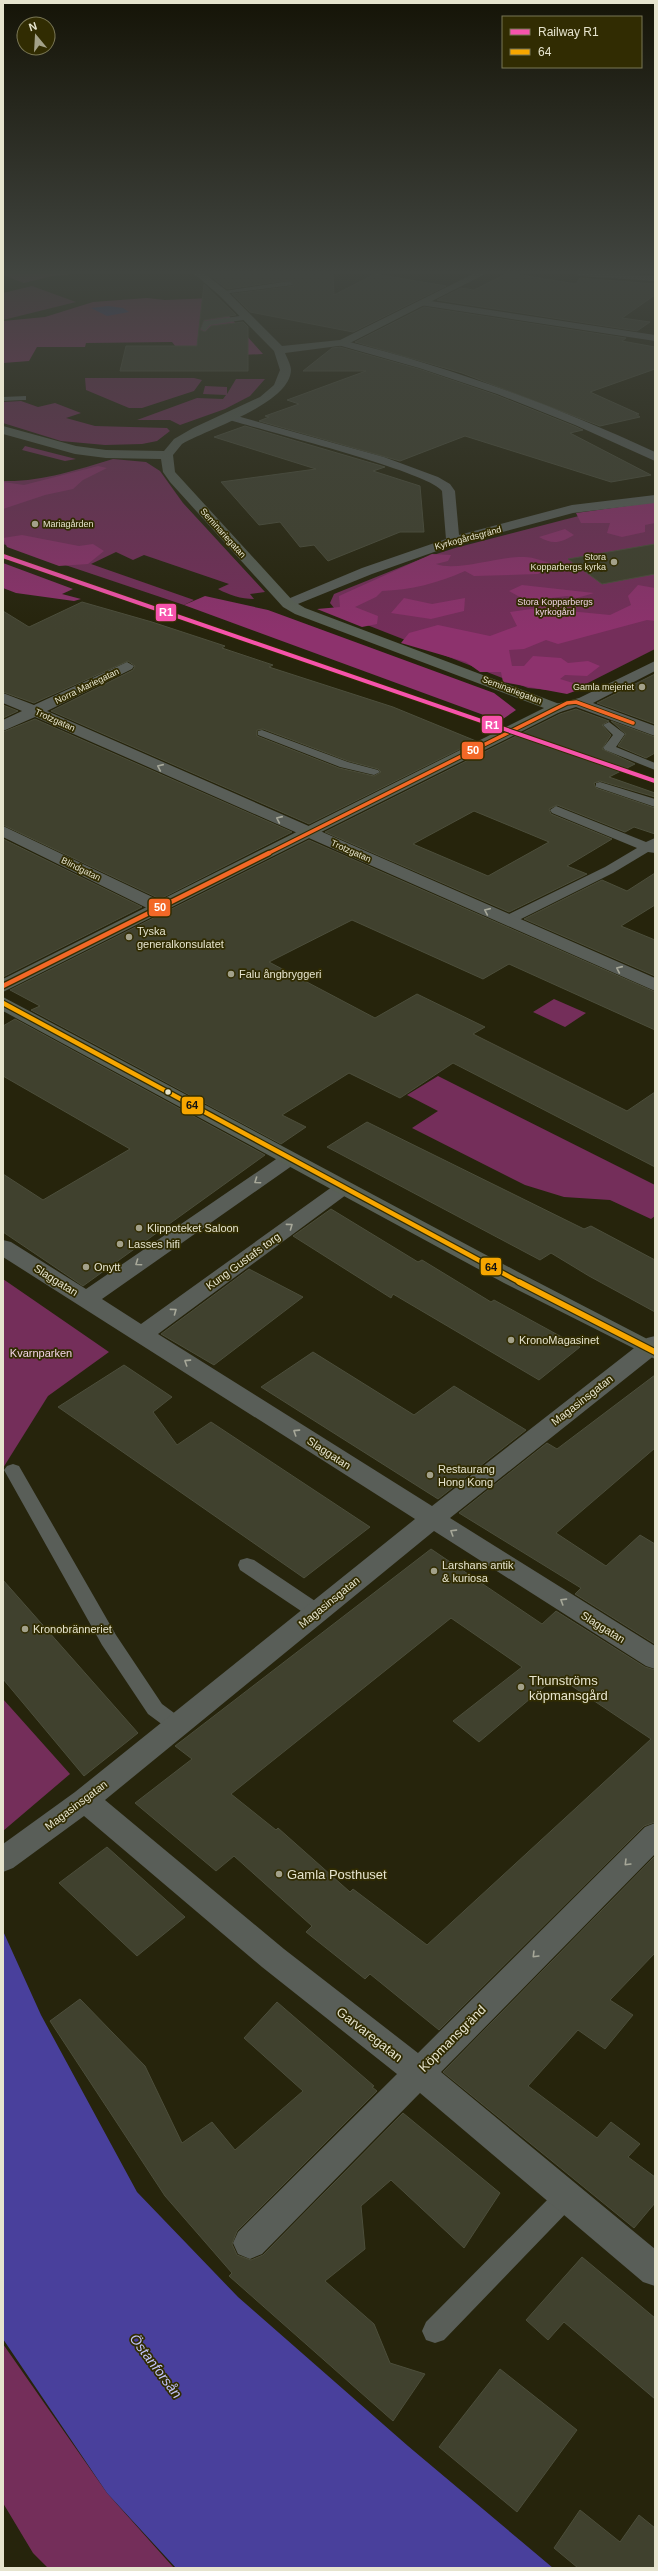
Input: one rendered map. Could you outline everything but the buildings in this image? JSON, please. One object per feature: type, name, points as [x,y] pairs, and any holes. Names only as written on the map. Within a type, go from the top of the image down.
[{"type":"street","points":[[3,430],[75,450],[106,454],[167,455],[174,446],[191,432],[230,417],[260,403],[273,393]]},
{"type":"street","points":[[509,393],[595,427],[655,457]]},
{"type":"street","points":[[230,417],[407,470],[440,483],[449,493],[453,541]]},
{"type":"street","name":"Seminariegatan","points":[[167,455],[170,472],[174,479],[288,604],[300,611],[557,708]]},
{"type":"street","name":"Kyrkogårdsgränd","points":[[288,604],[367,571],[453,541],[572,509],[655,499]]},
{"type":"street","points":[[581,703],[655,665]]},
{"type":"street","name":"Norra Mariegatan","points":[[3,726],[36,712],[127,666]]},
{"type":"street","name":"Trotzgatan","points":[[3,696],[36,712],[655,985]]},
{"type":"street","points":[[3,986],[567,703],[581,703],[655,731]]},
{"type":"street","name":"Blindgatan","points":[[3,831],[159,907]]},
{"type":"street","points":[[3,1004],[343,1188],[653,1348]]},
{"type":"street","points":[[87,1299],[289,1159]]},
{"type":"street","name":"Kung Gustafs torg","points":[[137,1330],[343,1188]]},
{"type":"street","name":"Slaggatan","points":[[3,1247],[137,1330],[655,1660]]},
{"type":"street","name":"Magasinsgatan","points":[[3,1860],[85,1800],[178,1726],[432,1518],[653,1348]]},
{"type":"street","name":"Garvaregatan","points":[[85,1800],[273,1958],[418,2072],[655,2270]]},
{"type":"street","name":"Köpmansgränd","points":[[250,2243],[418,2072],[655,1835]]},
{"type":"lane","points":[[3,399],[23,398]]},
{"type":"lane","points":[[609,725],[619,734],[609,748],[655,767]]},
{"type":"lane","points":[[262,734],[344,765],[374,772]]},
{"type":"lane","points":[[600,785],[655,803]]},
{"type":"lane","points":[[556,810],[652,847]]},
{"type":"lane","points":[[508,920],[652,847]]},
{"type":"lane","points":[[13,1470],[109,1640],[155,1709],[178,1726]]},
{"type":"lane","points":[[247,1566],[318,1612]]},
{"type":"lane","points":[[436,2331],[566,2196]]},
{"type":"green space","points":[[93,393],[188,393],[142,408],[129,408]]},
{"type":"green space","points":[[203,393],[253,393],[250,396],[225,409],[180,425],[170,420],[137,420],[197,398],[223,399],[226,395]]},
{"type":"green space","points":[[21,401],[38,407],[55,403],[81,413],[66,418],[95,426],[167,428],[170,431],[157,441],[142,444],[105,445],[61,441],[3,423],[3,402]]},
{"type":"green space","points":[[25,446],[76,459],[65,461],[22,450]]},
{"type":"green space","points":[[113,459],[146,462],[160,471],[183,503],[265,592],[250,594],[254,599],[235,596],[218,589],[229,584],[144,555],[133,560],[116,552],[91,564],[194,600],[184,605],[3,544],[3,481],[31,480],[72,471]]},
{"type":"green space","name":"Stora Kopparbergs kyrkogård","points":[[655,505],[655,649],[576,689],[559,691],[528,688],[339,614],[330,603],[334,594],[421,559],[455,548],[602,510]]},
{"type":"green space","points":[[554,999],[586,1013],[565,1027],[533,1012]]},
{"type":"green space","points":[[438,1076],[655,1185],[655,1216],[651,1219],[610,1200],[564,1197],[525,1185],[412,1128],[438,1111],[407,1095]]},
{"type":"green space","name":"Kvarnparken","points":[[3,1279],[109,1352],[48,1396],[3,1468]]},
{"type":"green space","points":[[3,1699],[70,1774],[3,1831]]},
{"type":"green space","points":[[3,2344],[107,2493],[174,2568],[48,2568],[33,2553],[3,2503]]},
{"type":"shaded area","points":[[98,466],[107,468],[83,480],[73,489],[45,495],[3,509],[3,482],[24,485]]},
{"type":"shaded area","points":[[655,502],[655,523],[645,525],[645,532],[622,537],[607,533],[610,523],[581,523],[576,513]]},
{"type":"shaded area","points":[[565,529],[574,535],[565,540],[556,542],[544,540],[539,537]]},
{"type":"shaded area","points":[[22,535],[79,546],[93,544],[104,551],[88,564],[59,566],[7,547],[3,538]]},
{"type":"shaded area","points":[[432,554],[451,555],[448,561],[436,564],[445,566],[466,565],[514,557],[528,557],[554,564],[538,574],[474,576],[465,571],[424,585],[382,591],[376,597],[355,607],[378,616],[377,624],[362,627],[317,609],[340,607],[339,596]]},
{"type":"shaded area","points":[[3,563],[73,589],[62,594],[81,599],[74,601],[16,593],[3,588]]},
{"type":"shaded area","points":[[522,585],[594,593],[577,598],[567,596],[527,601],[509,591]]},
{"type":"shaded area","points":[[638,585],[655,588],[655,621],[647,620],[558,644],[546,640],[524,649],[509,650],[512,666],[524,666],[533,656],[561,658],[568,663],[588,661],[600,666],[587,676],[565,675],[560,679],[586,687],[567,694],[503,682],[501,672],[480,672],[466,662],[401,643],[409,633],[438,625],[490,636],[517,626],[510,612],[538,608],[610,615],[631,605],[628,596]]},
{"type":"shaded area","points":[[205,596],[268,610],[494,693],[516,710],[500,721],[184,605]]},
{"type":"shaded area","points":[[404,598],[432,604],[465,598],[464,611],[431,619],[391,613]]},
{"type":"water","name":"Östanforsån","points":[[3,1931],[41,2015],[137,2192],[238,2297],[408,2446],[553,2568],[176,2568],[107,2493],[3,2339]]},
{"type":"rail line","name":"R1","points":[[3,556],[655,781]]},
{"type":"transit line","name":"50","points":[[3,986],[567,703],[576,702],[633,723]]},
{"type":"transit line","name":"64","points":[[3,1003],[512,1278],[655,1352]]},
{"type":"place","name":"Mariagården","points":[[35,524]]},
{"type":"place","name":"Stora Kopparbergs kyrka","points":[[614,562]]},
{"type":"place","name":"Gamla mejeriet","points":[[642,687]]},
{"type":"place","name":"Tyska generalkonsulatet","points":[[129,937]]},
{"type":"place","name":"Falu ångbryggeri","points":[[231,974]]},
{"type":"place","name":"Klippoteket Saloon","points":[[139,1228]]},
{"type":"place","name":"Lasses hifi","points":[[120,1244]]},
{"type":"place","name":"Onytt","points":[[86,1267]]},
{"type":"place","name":"KronoMagasinet","points":[[511,1340]]},
{"type":"place","name":"Restaurang Hong Kong","points":[[430,1475]]},
{"type":"place","name":"Larshans antik & kuriosa","points":[[434,1571]]},
{"type":"place","name":"Kronobränneriet","points":[[25,1629]]},
{"type":"place","name":"Thunströms köpmansgård","points":[[521,1687]]},
{"type":"place","name":"Gamla Posthuset","points":[[279,1874]]}]
